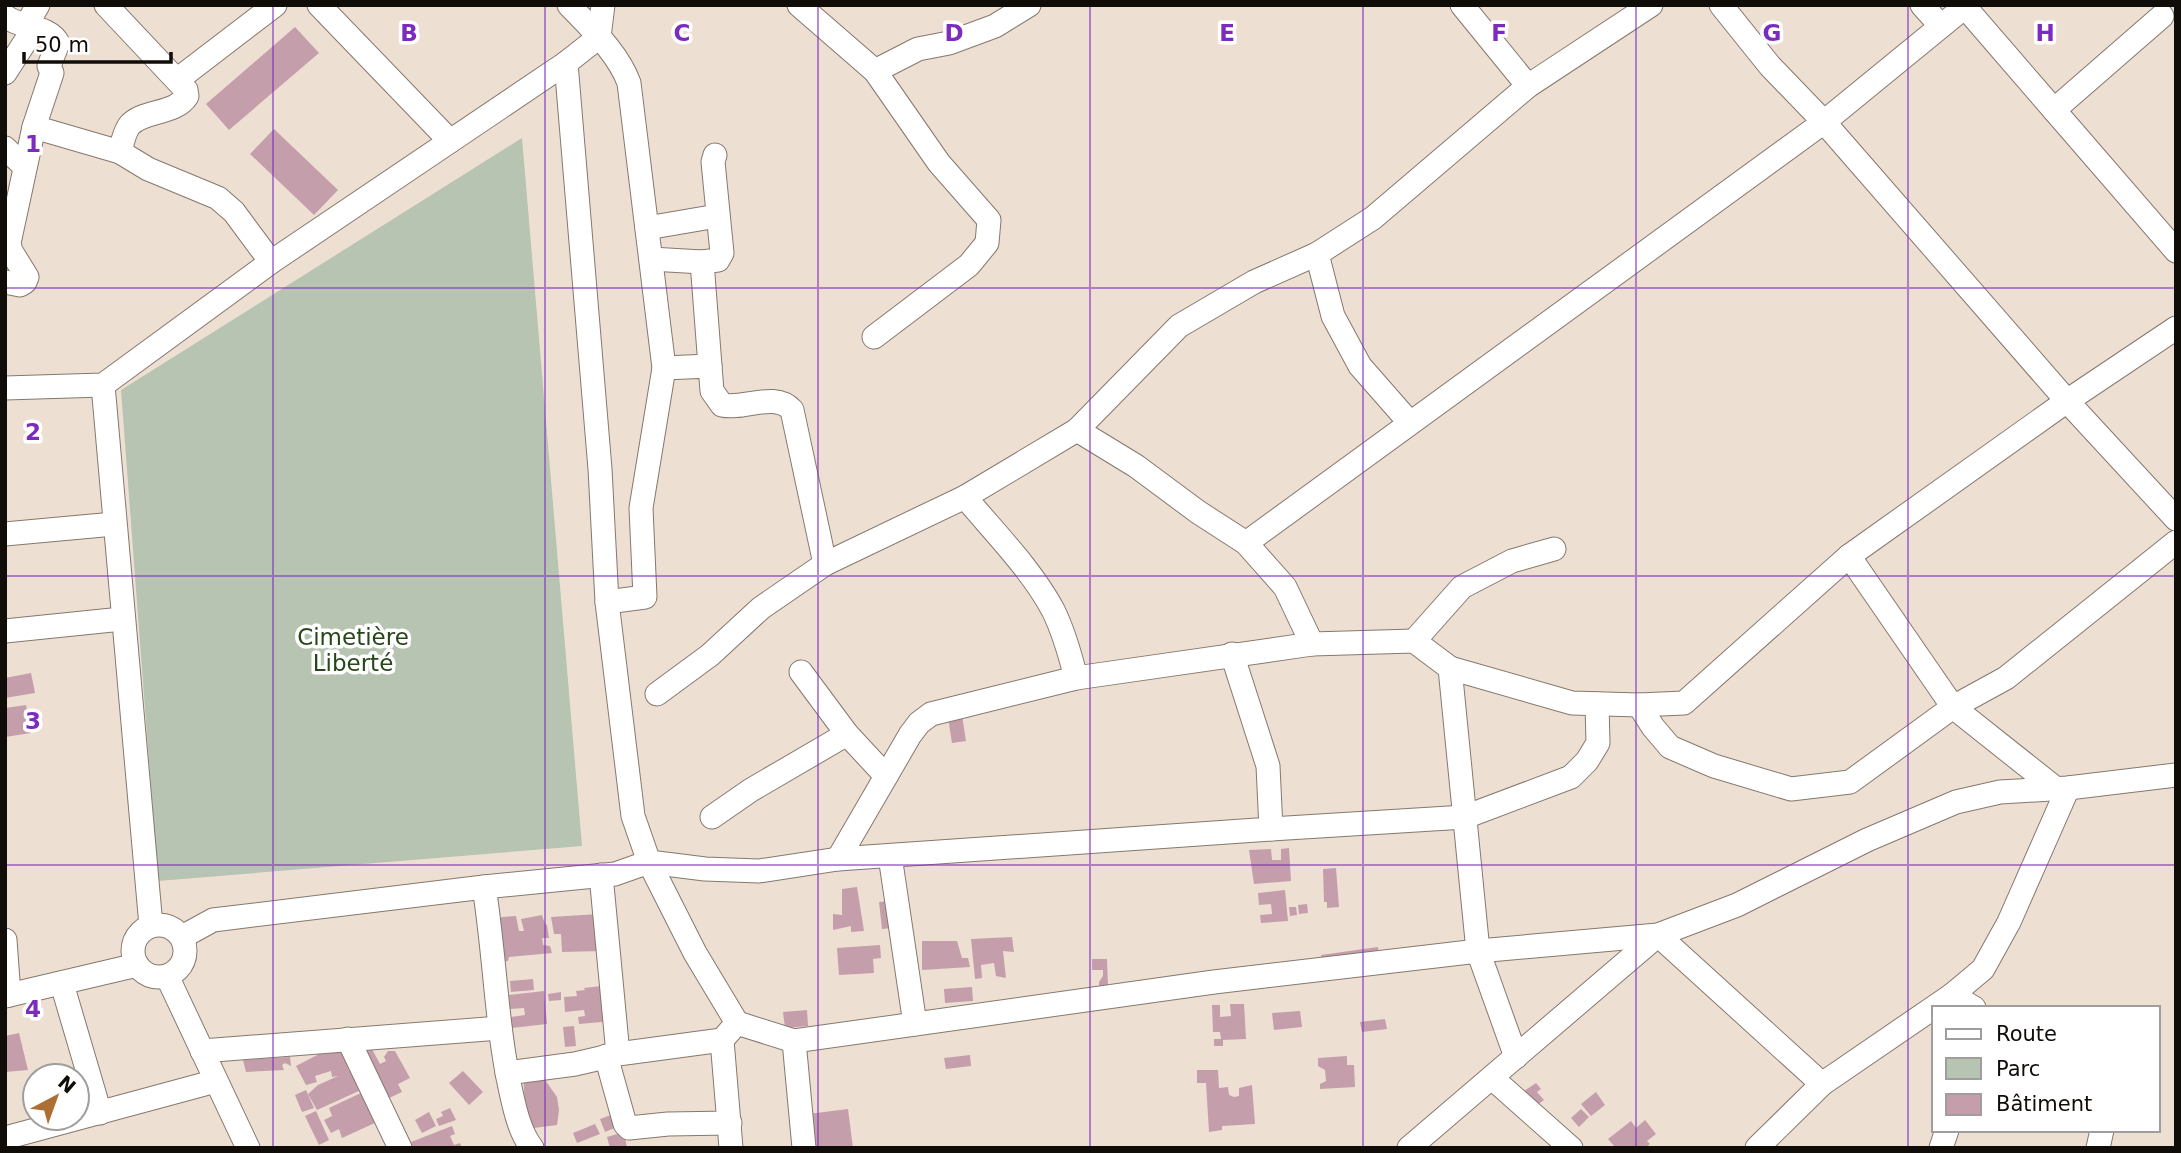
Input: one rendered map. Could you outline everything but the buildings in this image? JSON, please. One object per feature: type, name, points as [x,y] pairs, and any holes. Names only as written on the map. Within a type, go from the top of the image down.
[{"type":"street","points":[[106,5],[186,90],[187,96],[184,101],[134,121],[127,130],[120,152]]},
{"type":"street","points":[[177,80],[275,5]]},
{"type":"street","points":[[319,5],[450,141]]},
{"type":"street","points":[[569,5],[599,37],[622,67],[629,83],[664,368],[641,508],[645,597],[607,602]]},
{"type":"street","points":[[5,388],[103,385],[271,262],[566,63],[599,37],[603,5]]},
{"type":"street","points":[[799,5],[875,71],[939,163],[989,220],[987,243],[970,265],[874,337]]},
{"type":"street","points":[[875,71],[918,49],[949,43],[995,26],[1029,5]]},
{"type":"street","points":[[1462,5],[1528,86]]},
{"type":"street","points":[[657,694],[710,655],[761,608],[825,564],[965,497],[1077,430],[1179,326],[1254,282],[1317,254],[1373,218],[1528,86],[1651,5]]},
{"type":"street","points":[[1721,5],[1770,66],[1824,122],[2067,401],[2176,519]]},
{"type":"street","points":[[1922,5],[1941,26]]},
{"type":"street","points":[[1246,543],[1824,122],[1966,6],[2176,251]]},
{"type":"street","points":[[2054,110],[2164,17]]},
{"type":"street","points":[[5,73],[26,18],[55,38],[58,43],[49,66],[52,73],[34,127],[9,243],[27,277],[20,285],[5,282]]},
{"type":"street","points":[[566,63],[600,468],[607,602],[633,816],[649,863],[695,953],[729,1031],[731,1148]]},
{"type":"street","points":[[34,127],[120,152],[148,169],[227,204],[271,262]]},
{"type":"street","points":[[5,148],[25,167]]},
{"type":"street","points":[[651,259],[702,262],[718,260],[721,257],[713,162],[715,155]]},
{"type":"street","points":[[647,228],[717,216]]},
{"type":"street","points":[[1317,254],[1333,316],[1360,366],[1410,423]]},
{"type":"street","points":[[702,262],[712,391],[722,405],[731,407],[776,401],[785,403],[792,410],[825,564]]},
{"type":"street","points":[[838,859],[910,734],[919,723],[931,714],[1076,678],[1312,644],[1414,641],[1450,668],[1572,703],[1684,703],[1849,556],[2067,401],[2176,328]]},
{"type":"street","points":[[664,368],[710,366]]},
{"type":"street","points":[[103,385],[151,926]]},
{"type":"street","points":[[1077,430],[1136,466],[1198,512],[1246,543],[1285,587],[1312,644]]},
{"type":"street","points":[[965,497],[1032,578],[1053,610],[1066,638],[1076,678]]},
{"type":"street","points":[[5,534],[114,524]]},
{"type":"street","points":[[1639,705],[1670,747],[1714,766],[1791,789],[1850,782],[1953,707],[2006,678],[2176,542]]},
{"type":"street","points":[[1414,641],[1462,587],[1512,561],[1554,549]]},
{"type":"street","points":[[1849,556],[1953,707],[2061,788]]},
{"type":"street","points":[[5,631],[122,619]]},
{"type":"street","points":[[1232,654],[1268,766],[1271,829]]},
{"type":"street","points":[[1450,668],[1478,951],[1516,1057]]},
{"type":"street","points":[[801,672],[847,734],[886,776]]},
{"type":"street","points":[[181,937],[213,920],[615,874],[649,863],[759,871],[838,859],[1465,817],[1571,777],[1587,761],[1598,743],[1597,704]]},
{"type":"street","points":[[712,817],[751,790],[847,734]]},
{"type":"street","points":[[507,1073],[575,1065],[729,1031],[794,1041],[1203,984],[1478,951],[1658,935],[1737,905],[1867,840],[1956,802],[2000,792],[2176,775]]},
{"type":"street","points":[[1936,1006],[1983,969],[2009,922],[2061,788]]},
{"type":"street","points":[[890,856],[915,1024]]},
{"type":"street","points":[[601,875],[612,1055],[625,1124],[629,1128],[730,1123]]},
{"type":"street","points":[[484,887],[507,1073],[525,1146]]},
{"type":"street","points":[[158,925],[172,928],[181,937],[186,950],[183,963],[174,974],[160,978],[147,975],[137,965],[133,952],[136,939],[145,929],[158,925]]},
{"type":"street","points":[[1409,1148],[1658,935]]},
{"type":"street","points":[[1658,935],[1822,1084]]},
{"type":"street","points":[[5,940],[7,996],[137,965]]},
{"type":"street","points":[[167,976],[248,1148]]},
{"type":"street","points":[[62,984],[100,1113]]},
{"type":"street","points":[[1952,995],[1971,1006]]},
{"type":"street","points":[[1757,1148],[1822,1084],[1932,1009]]},
{"type":"street","points":[[202,1051],[500,1028]]},
{"type":"street","points":[[348,1039],[400,1148]]},
{"type":"street","points":[[794,1041],[804,1148]]},
{"type":"street","points":[[1492,1077],[1571,1148]]},
{"type":"street","points":[[7,1148],[5,1140],[216,1081]]},
{"type":"green space","name":"Cimetière Liberté","points":[[522,138],[582,846],[158,881],[121,390]]}]
